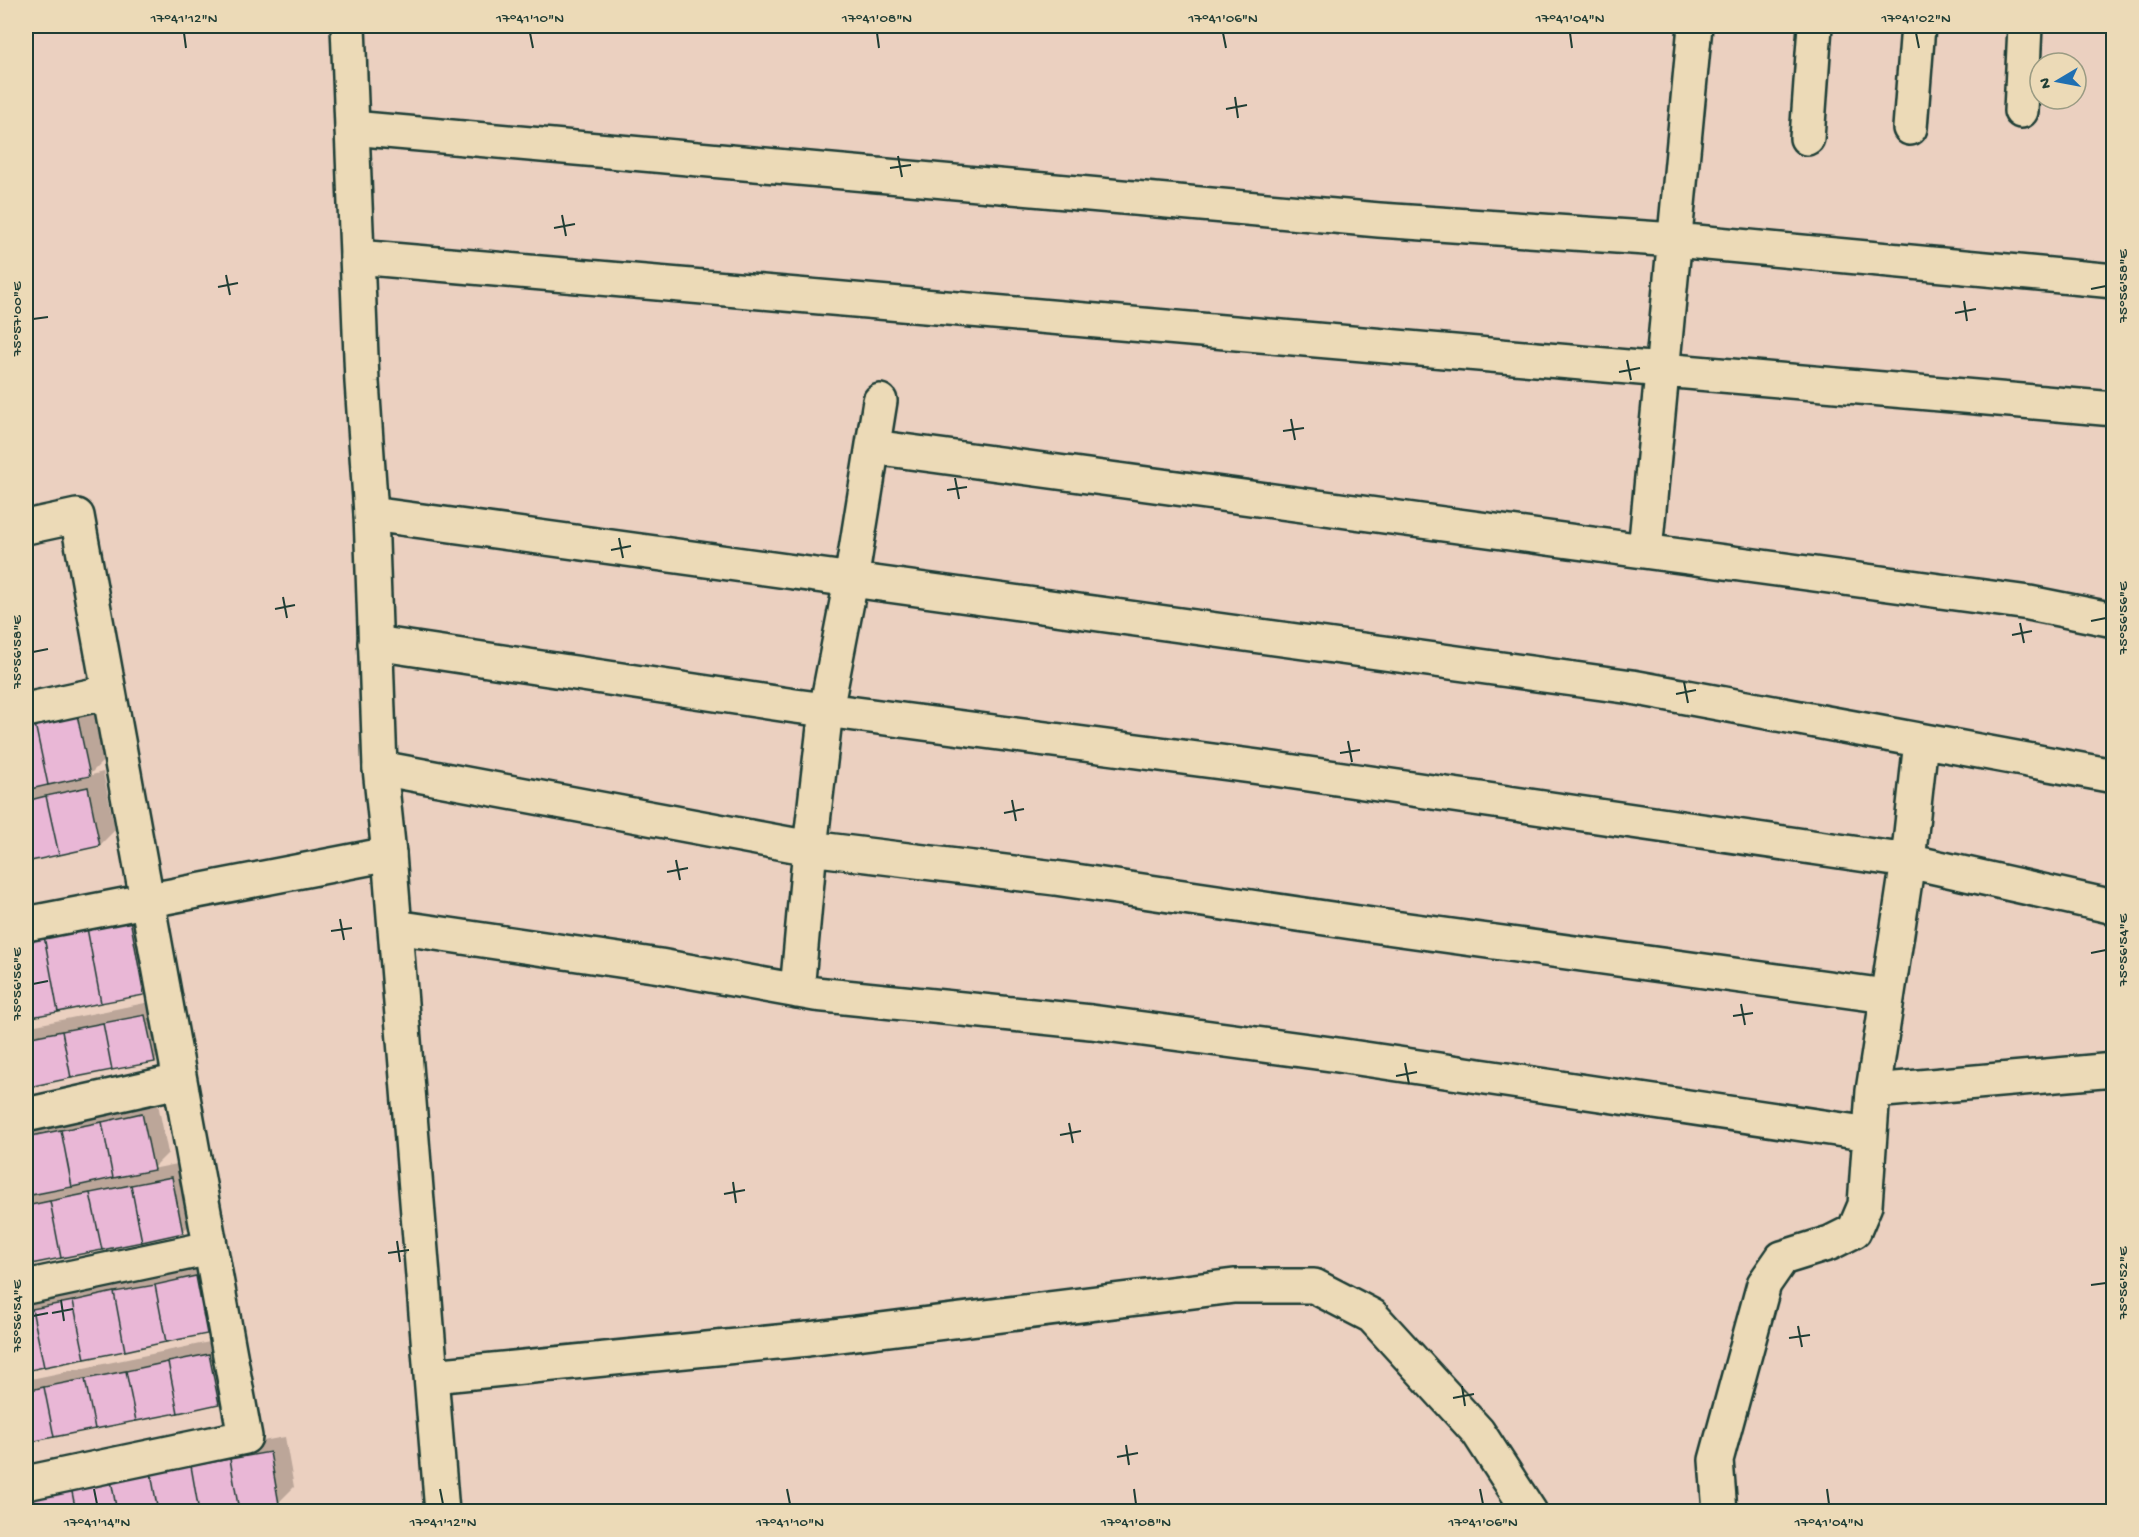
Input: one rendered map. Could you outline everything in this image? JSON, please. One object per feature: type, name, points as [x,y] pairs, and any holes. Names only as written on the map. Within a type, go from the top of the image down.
[{"type":"street","points":[[348,26],[362,382],[371,514],[380,768],[442,1512]]},
{"type":"street","points":[[1645,551],[1695,26]]},
{"type":"street","points":[[1807,138],[1815,26]]},
{"type":"street","points":[[1910,128],[1918,26]]},
{"type":"street","points":[[2020,111],[2025,26]]},
{"type":"street","points":[[352,128],[1379,220],[1675,240],[2114,281]]},
{"type":"street","points":[[357,257],[2114,409]]},
{"type":"street","points":[[797,991],[826,710],[851,580],[880,401]]},
{"type":"street","points":[[873,447],[2029,603],[2114,620]]},
{"type":"street","points":[[371,514],[1632,687],[2114,776]]},
{"type":"street","points":[[26,527],[77,516],[245,1437],[26,1484]]},
{"type":"street","points":[[375,643],[826,710],[1263,767],[1908,861],[2114,907]]},
{"type":"street","points":[[26,711],[109,692]]},
{"type":"street","points":[[1720,1512],[1716,1460],[1764,1284],[1782,1258],[1830,1243],[1854,1231],[1865,1205],[1873,1091],[1908,861],[1921,741]]},
{"type":"street","points":[[380,768],[810,849],[1055,878],[1379,926],[1887,996]]},
{"type":"street","points":[[26,924],[389,855]]},
{"type":"street","points":[[395,927],[660,966],[797,991],[1092,1023],[1331,1054],[1553,1089],[1870,1134]]},
{"type":"street","points":[[1873,1091],[2114,1070]]},
{"type":"street","points":[[26,1114],[179,1081]]},
{"type":"street","points":[[26,1287],[210,1248]]},
{"type":"street","points":[[432,1376],[808,1339],[1234,1286],[1314,1286],[1372,1316],[1478,1432],[1530,1512]]},
{"type":"building","points":[[76,710],[90,776],[48,785],[34,719]]},
{"type":"building","points":[[34,719],[48,785],[26,790],[26,721]]},
{"type":"building","points":[[88,787],[100,846],[59,855],[46,796]]},
{"type":"building","points":[[46,796],[59,855],[26,862],[26,801]]},
{"type":"building","points":[[130,919],[144,995],[101,1003],[87,928]]},
{"type":"building","points":[[87,928],[101,1003],[58,1012],[44,936]]},
{"type":"building","points":[[44,936],[58,1012],[26,1018],[26,940]]},
{"type":"building","points":[[145,1015],[155,1062],[112,1070],[103,1023]]},
{"type":"building","points":[[103,1023],[112,1070],[71,1078],[62,1031]]},
{"type":"building","points":[[62,1031],[71,1078],[29,1087],[26,1068],[26,1038]]},
{"type":"building","points":[[142,1113],[154,1170],[113,1178],[102,1122]]},
{"type":"building","points":[[102,1122],[113,1178],[72,1187],[61,1130]]},
{"type":"building","points":[[61,1130],[72,1187],[31,1195],[26,1168],[26,1137]]},
{"type":"building","points":[[26,1168],[31,1195],[26,1196]]},
{"type":"building","points":[[172,1177],[183,1233],[142,1242],[131,1185]]},
{"type":"building","points":[[131,1185],[142,1242],[102,1250],[90,1193]]},
{"type":"building","points":[[90,1193],[102,1250],[61,1258],[50,1201]]},
{"type":"building","points":[[50,1201],[61,1258],[26,1265],[26,1206]]},
{"type":"building","points":[[196,1276],[207,1334],[166,1342],[155,1285]]},
{"type":"building","points":[[155,1285],[166,1342],[125,1351],[114,1292]]},
{"type":"building","points":[[114,1292],[125,1351],[85,1359],[73,1301]]},
{"type":"building","points":[[73,1301],[85,1359],[44,1367],[32,1309]]},
{"type":"building","points":[[32,1309],[44,1367],[26,1371],[26,1310]]},
{"type":"building","points":[[209,1354],[219,1404],[178,1413],[168,1362]]},
{"type":"building","points":[[168,1362],[178,1413],[136,1421],[126,1371]]},
{"type":"building","points":[[126,1371],[136,1421],[95,1429],[85,1379]]},
{"type":"building","points":[[85,1379],[95,1429],[54,1437],[44,1387]]},
{"type":"building","points":[[44,1387],[54,1437],[26,1443],[26,1391]]},
{"type":"building","points":[[270,1452],[279,1504],[239,1511],[230,1459]]},
{"type":"building","points":[[230,1459],[239,1511],[199,1512],[191,1466]]},
{"type":"building","points":[[191,1466],[199,1512],[158,1512],[151,1473]]},
{"type":"building","points":[[151,1473],[158,1512],[117,1512],[111,1480]]},
{"type":"building","points":[[111,1480],[117,1512],[76,1512],[71,1487]]},
{"type":"building","points":[[71,1487],[76,1512],[34,1512],[31,1494]]}]
